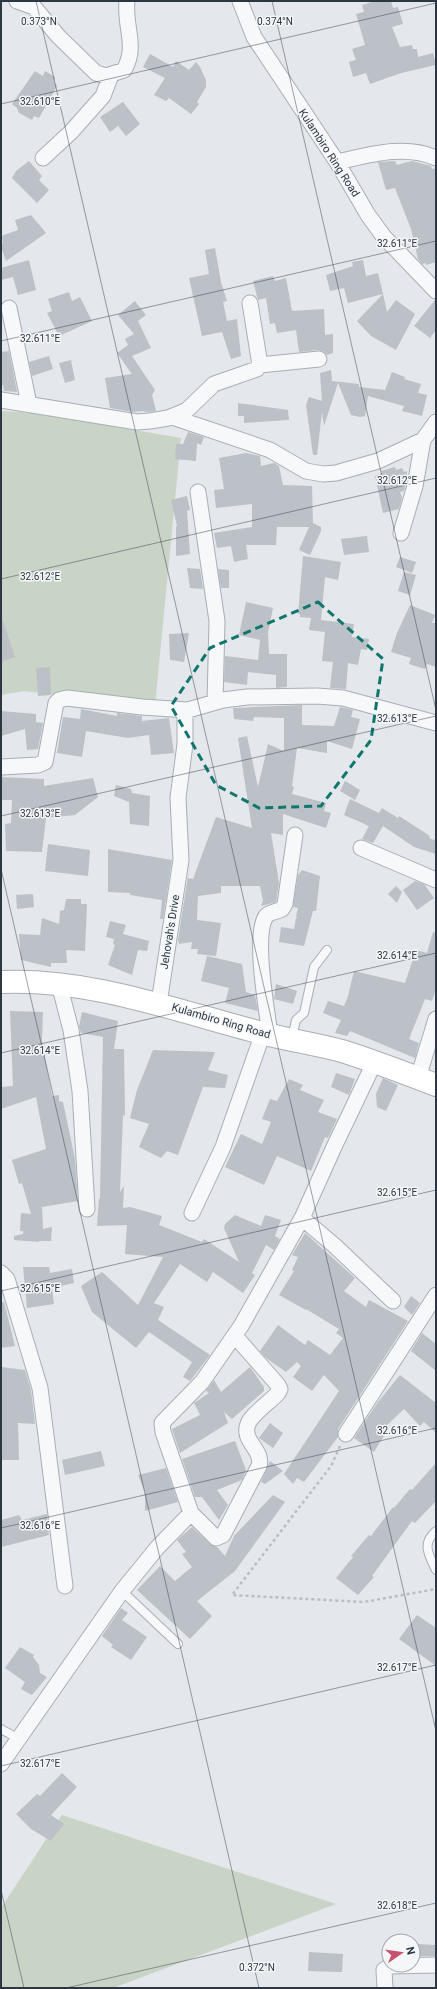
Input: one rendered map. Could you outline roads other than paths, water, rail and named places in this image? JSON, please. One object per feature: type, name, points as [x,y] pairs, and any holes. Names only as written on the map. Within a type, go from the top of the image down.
[{"type":"street","points":[[17,1],[34,7],[58,36],[96,73],[106,76],[124,70],[132,52],[126,1]]},
{"type":"street","name":"Kulambiro Ring Road","points":[[240,1],[254,37],[337,162],[368,215],[384,237],[436,291]]},
{"type":"street","points":[[43,158],[71,132],[103,96],[111,75]]},
{"type":"street","points":[[337,162],[393,151],[419,153],[436,158]]},
{"type":"street","points":[[250,303],[260,365]]},
{"type":"street","points":[[9,308],[29,404]]},
{"type":"street","points":[[1,400],[137,422],[172,417],[187,410],[214,384],[257,369],[260,365],[319,359]]},
{"type":"street","points":[[172,417],[270,450],[306,471],[323,474],[336,473],[378,461],[423,440]]},
{"type":"street","points":[[401,533],[415,486],[423,440],[436,422]]},
{"type":"street","points":[[198,492],[217,621],[215,702]]},
{"type":"street","points":[[1,767],[38,766],[46,762],[56,703],[62,699],[74,698],[142,707],[192,710],[215,702],[247,697],[317,696],[336,698],[436,723]]},
{"type":"street","name":"Jehovah's Drive","points":[[159,1003],[181,860],[178,798],[185,744],[185,710]]},
{"type":"street","points":[[192,1213],[223,1147],[266,1034],[260,938],[265,918],[268,914],[282,909],[285,904],[294,835]]},
{"type":"street","points":[[361,848],[436,880]]},
{"type":"street","name":"Kulambiro Ring Road","points":[[1,982],[60,984],[159,1003],[266,1034],[340,1051],[375,1061],[427,1082]]},
{"type":"street","points":[[60,984],[71,1030],[80,1091],[87,1209]]},
{"type":"street","points":[[427,1082],[436,1019]]},
{"type":"street","points":[[235,1336],[280,1389],[278,1393],[248,1423],[246,1431],[248,1439],[259,1455],[261,1461],[253,1480],[223,1535],[216,1538],[191,1513],[163,1432],[162,1423],[202,1382],[235,1336],[302,1218],[375,1061]]},
{"type":"street","points":[[302,1218],[335,1246],[393,1301]]},
{"type":"street","points":[[1,1273],[7,1280],[40,1388],[65,1586]]},
{"type":"street","points":[[346,1434],[436,1295]]},
{"type":"street","points":[[1,1764],[122,1591],[157,1548],[191,1513]]},
{"type":"street","points":[[385,1988],[384,1970],[390,1966],[436,1965]]},
{"type":"lane","points":[[291,1040],[296,1020],[304,1013],[314,967],[327,950]]},
{"type":"lane","points":[[436,1531],[427,1542],[427,1550],[436,1570]]},
{"type":"lane","points":[[122,1591],[178,1644]]},
{"type":"lane","points":[[1,1729],[19,1739]]}]
